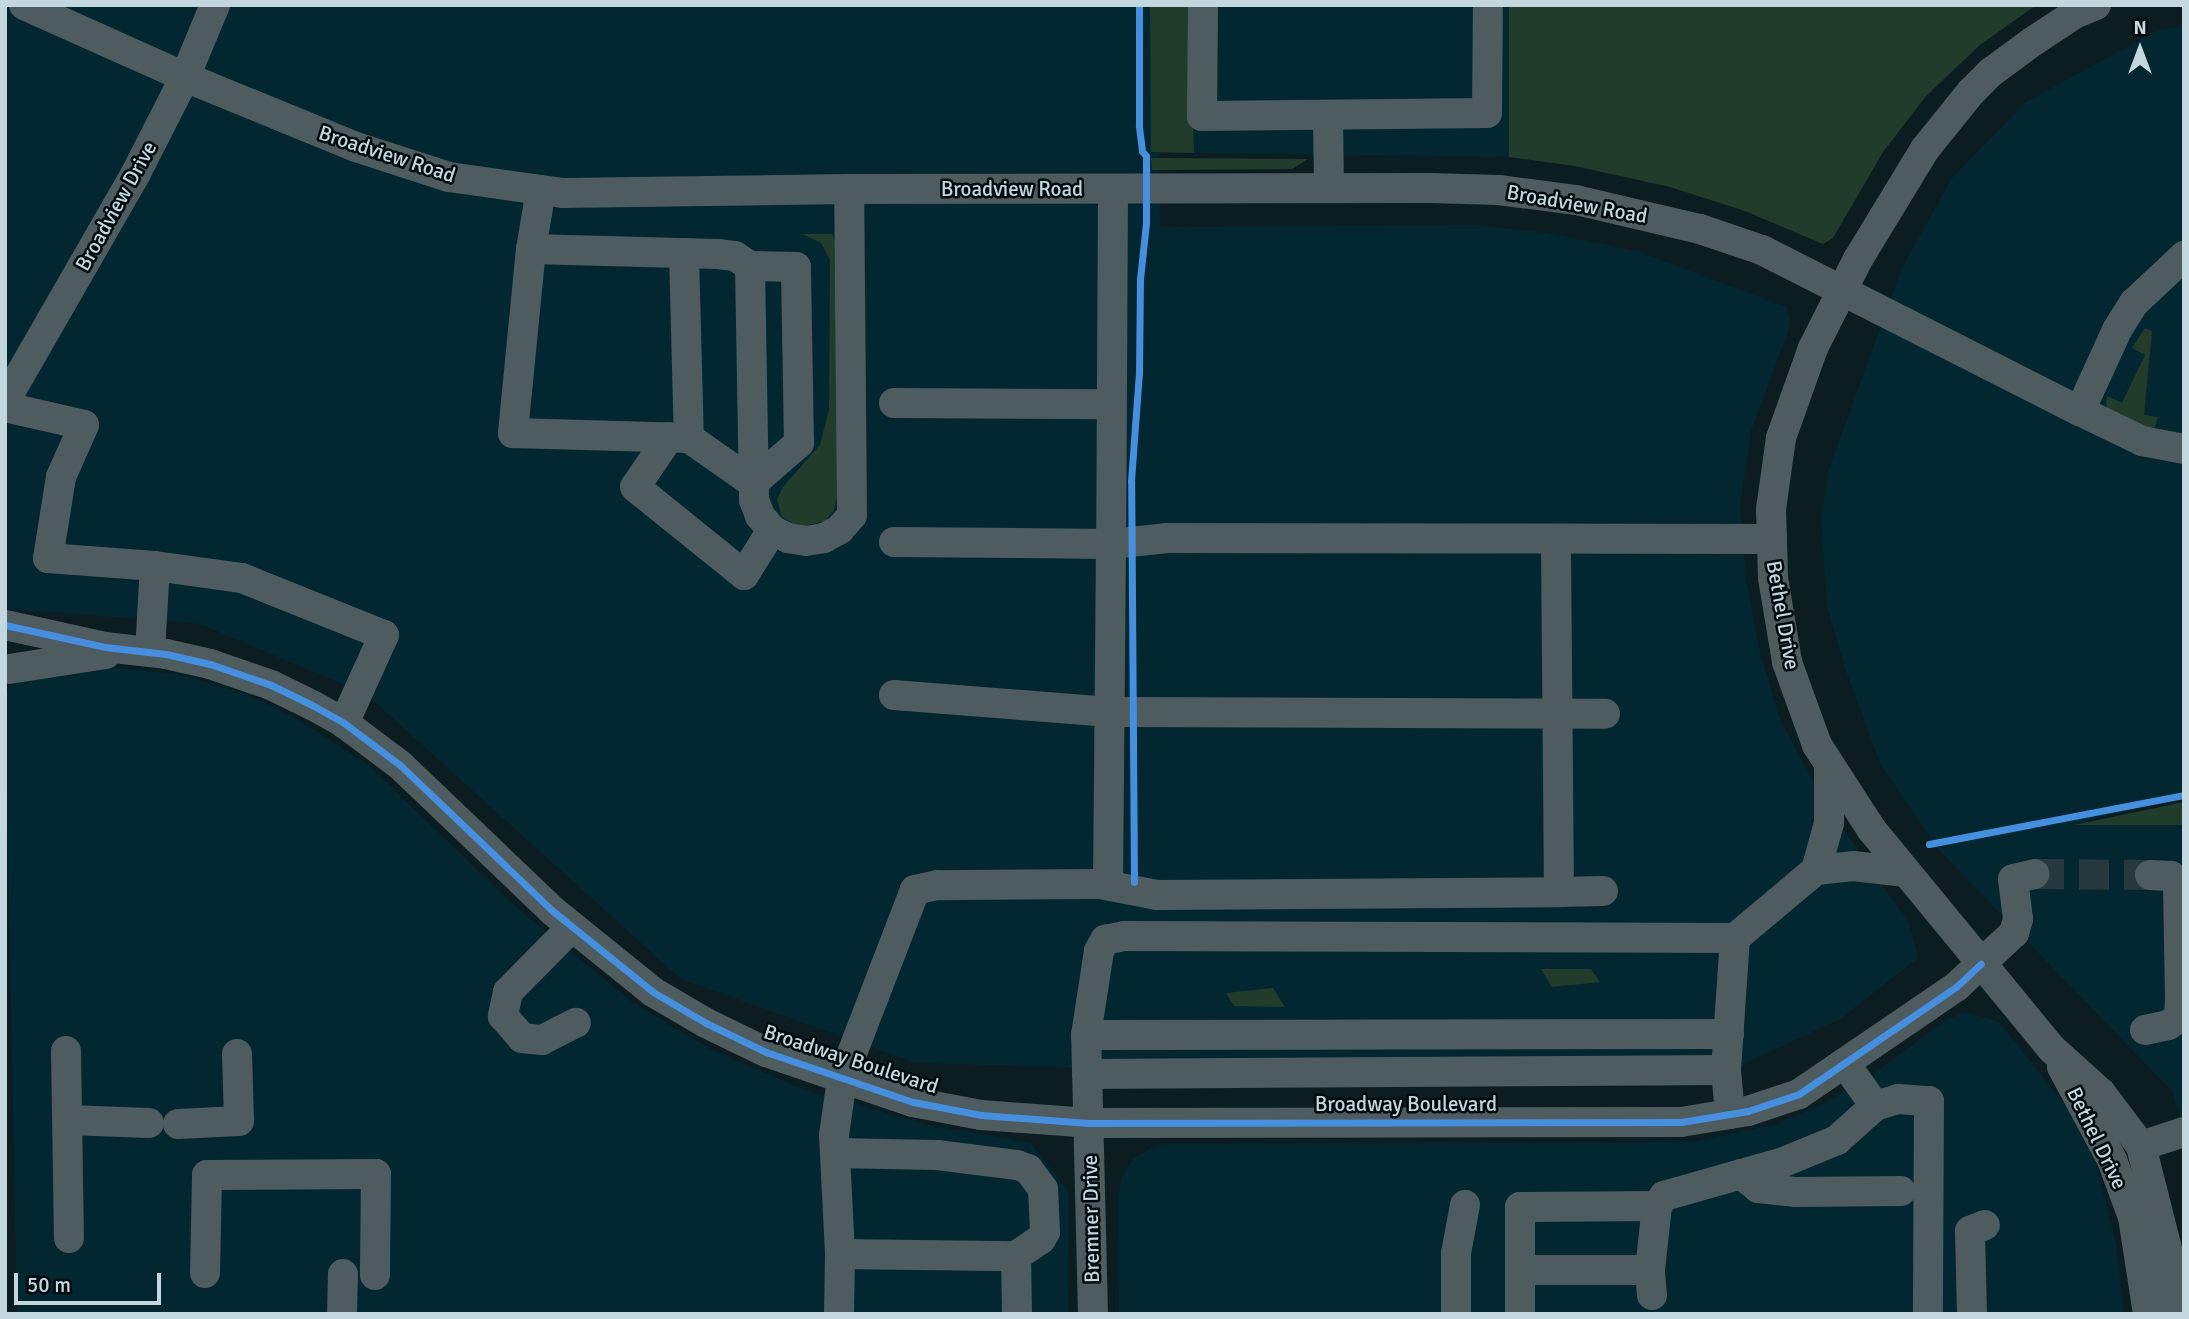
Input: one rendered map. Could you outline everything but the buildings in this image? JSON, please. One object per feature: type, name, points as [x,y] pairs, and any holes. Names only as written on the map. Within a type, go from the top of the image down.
[{"type":"street","name":"Broadview Road","points":[[23,5],[185,78],[356,147],[449,177],[563,193],[849,189],[1329,188],[1499,190],[1576,200],[1700,229],[1762,250],[2142,441],[2184,449]]},
{"type":"street","name":"Broadview Drive","points":[[5,401],[136,173],[185,78],[215,5]]},
{"type":"street","points":[[1203,5],[1202,116],[1487,113],[1488,5]]},
{"type":"street","name":"Bethel Drive","points":[[2096,5],[2076,13],[2032,42],[1990,73],[1971,92],[1925,149],[1841,289],[1813,348],[1781,438],[1771,509],[1773,578],[1787,662],[1817,745],[1829,764],[1872,830],[1981,964],[2052,1049],[2101,1093],[2141,1146],[2168,1253],[2176,1299]]},
{"type":"street","points":[[1328,116],[1329,188]]},
{"type":"street","points":[[750,266],[754,500],[760,516],[772,530],[788,538],[806,541],[824,538],[840,528],[852,515],[849,189]]},
{"type":"street","points":[[541,190],[531,249],[513,433],[679,437],[753,483]]},
{"type":"street","points":[[1100,884],[1108,876],[1112,190]]},
{"type":"street","points":[[531,249],[735,256],[750,266],[796,267],[799,443],[753,483]]},
{"type":"street","points":[[698,254],[679,437],[635,487],[744,575],[772,530]]},
{"type":"street","points":[[2080,411],[2117,330],[2134,303],[2184,256]]},
{"type":"street","points":[[894,403],[1110,404]]},
{"type":"street","points":[[5,407],[83,425],[61,477],[48,558],[155,566],[242,578],[384,635],[344,723]]},
{"type":"street","points":[[894,542],[1111,544],[1168,538],[1772,539]]},
{"type":"street","points":[[1556,539],[1559,891]]},
{"type":"street","points":[[141,651],[155,566]]},
{"type":"street","points":[[5,625],[13,643],[7,672]]},
{"type":"street","name":"Broadway Boulevard","points":[[5,625],[210,664],[271,685],[344,723],[400,765],[572,927],[653,992],[706,1023],[766,1052],[913,1102],[954,1110],[1089,1124],[1681,1122],[1730,1114],[1799,1094],[1846,1065],[1956,987],[2014,933],[2018,919],[2013,879],[2034,874]]},
{"type":"street","name":"Broadway Boulevard","points":[[7,672],[141,651]]},
{"type":"street","points":[[894,695],[1110,712],[1605,715]]},
{"type":"street","points":[[1816,870],[1829,822],[1829,764]]},
{"type":"street","points":[[1730,1114],[1726,1070],[1735,938],[1816,870],[1853,866],[1906,872]]},
{"type":"street","points":[[2145,1030],[2168,1025],[2179,1018],[2180,999],[2178,881],[2171,876],[2150,875]]},
{"type":"street","points":[[839,1314],[840,1254],[834,1135],[842,1079],[915,890],[937,885],[1100,884],[1157,895],[1604,891]]},
{"type":"street","points":[[572,927],[508,992],[503,1016],[522,1038],[542,1040],[576,1023]]},
{"type":"street","name":"Bremner Drive","points":[[1093,1314],[1086,1035],[1099,951],[1105,940],[1124,936],[1735,938]]},
{"type":"street","points":[[1086,1035],[1728,1034]]},
{"type":"street","name":"Bethel Drive","points":[[2052,1049],[2112,1160],[2129,1208],[2148,1314]]},
{"type":"street","points":[[66,1051],[69,1238]]},
{"type":"street","points":[[68,1120],[163,1124],[239,1121],[237,1054]]},
{"type":"street","points":[[1846,1065],[1875,1106]]},
{"type":"street","points":[[1087,1074],[1726,1070]]},
{"type":"street","points":[[1521,1270],[1651,1282],[1657,1206],[1664,1196],[1781,1163],[1836,1140],[1875,1106],[1898,1099],[1929,1101],[1928,1314]]},
{"type":"street","points":[[2141,1146],[2184,1132]]},
{"type":"street","points":[[835,1153],[937,1155],[1017,1164],[1028,1169],[1044,1189],[1045,1232],[1041,1239],[1016,1256],[840,1254]]},
{"type":"street","points":[[205,1273],[207,1175],[376,1174],[375,1275]]},
{"type":"street","points":[[1741,1174],[1758,1188],[1795,1192],[1901,1191]]},
{"type":"street","points":[[1456,1314],[1456,1253],[1465,1205]]},
{"type":"street","points":[[1520,1314],[1520,1207],[1657,1206]]},
{"type":"street","points":[[1972,1314],[1970,1231],[1985,1225]]},
{"type":"street","points":[[1016,1256],[1017,1314]]},
{"type":"street","points":[[342,1314],[343,1274]]},
{"type":"shaded area","points":[[5,5],[1157,5],[1160,227],[1476,225],[1546,233],[1640,252],[1787,307],[1790,320],[1788,331],[1751,431],[1740,506],[1746,580],[1760,652],[1779,717],[1823,801],[1909,923],[1918,958],[1840,1019],[1746,1063],[1135,1069],[916,1063],[681,979],[366,694],[198,623],[5,609]]},
{"type":"shaded area","points":[[1190,5],[1509,5],[1509,157],[1194,153]]},
{"type":"shaded area","points":[[2184,26],[2184,792],[2077,824],[2184,825],[2184,1130],[2173,1092],[1939,850],[1880,763],[1846,671],[1827,605],[1821,519],[1829,469],[1902,268],[1952,178],[2026,102],[2158,30]]},
{"type":"shaded area","points":[[74,664],[176,674],[248,694],[294,717],[366,763],[517,908],[632,1002],[710,1049],[802,1089],[933,1126],[1031,1143],[1069,1193],[1068,1314],[17,1314],[5,693],[25,672]]},
{"type":"shaded area","points":[[1965,1012],[1998,1021],[2075,1117],[2092,1149],[2116,1244],[2124,1314],[1119,1314],[1118,1197],[1122,1176],[1133,1159],[1153,1147],[1171,1144],[1692,1142],[1774,1125],[1819,1106],[1875,1073],[1946,1020]]},
{"type":"green space","points":[[1150,5],[1190,5],[1194,153],[1151,152]]},
{"type":"green space","points":[[1509,5],[2036,5],[1980,45],[1926,96],[1883,152],[1833,238],[1823,244],[1745,211],[1670,187],[1575,166],[1509,157]]},
{"type":"green space","points":[[1151,158],[1308,159],[1292,169],[1152,170]]},
{"type":"green space","points":[[803,234],[832,234],[836,243],[837,495],[834,510],[825,521],[799,527],[782,517],[777,499],[783,487],[820,445],[829,409],[830,260],[821,243]]},
{"type":"green space","points":[[2145,328],[2152,331],[2144,415],[2158,417],[2154,430],[2108,412],[2106,403],[2107,396],[2122,403],[2145,355],[2132,348]]},
{"type":"green space","points":[[2184,802],[2184,825],[2074,825],[2122,815]]},
{"type":"green space","points":[[1541,969],[1591,969],[1600,982],[1552,987]]},
{"type":"green space","points":[[1273,988],[1285,1007],[1234,1006],[1226,993]]},
{"type":"tunnel","points":[[2034,874],[2150,875]]},
{"type":"cycle path","points":[[1134,882],[1131,481],[1139,373],[1140,279],[1146,223],[1146,156],[1142,151],[1139,125],[1139,5]]},
{"type":"cycle path","points":[[5,625],[105,647],[166,654],[210,664],[271,685],[312,705],[344,723],[400,765],[554,912],[653,992],[706,1023],[766,1052],[913,1102],[981,1115],[1089,1123],[1681,1122],[1748,1111],[1799,1094],[1956,987],[1981,964]]},
{"type":"cycle path","points":[[1929,844],[2184,795]]}]
